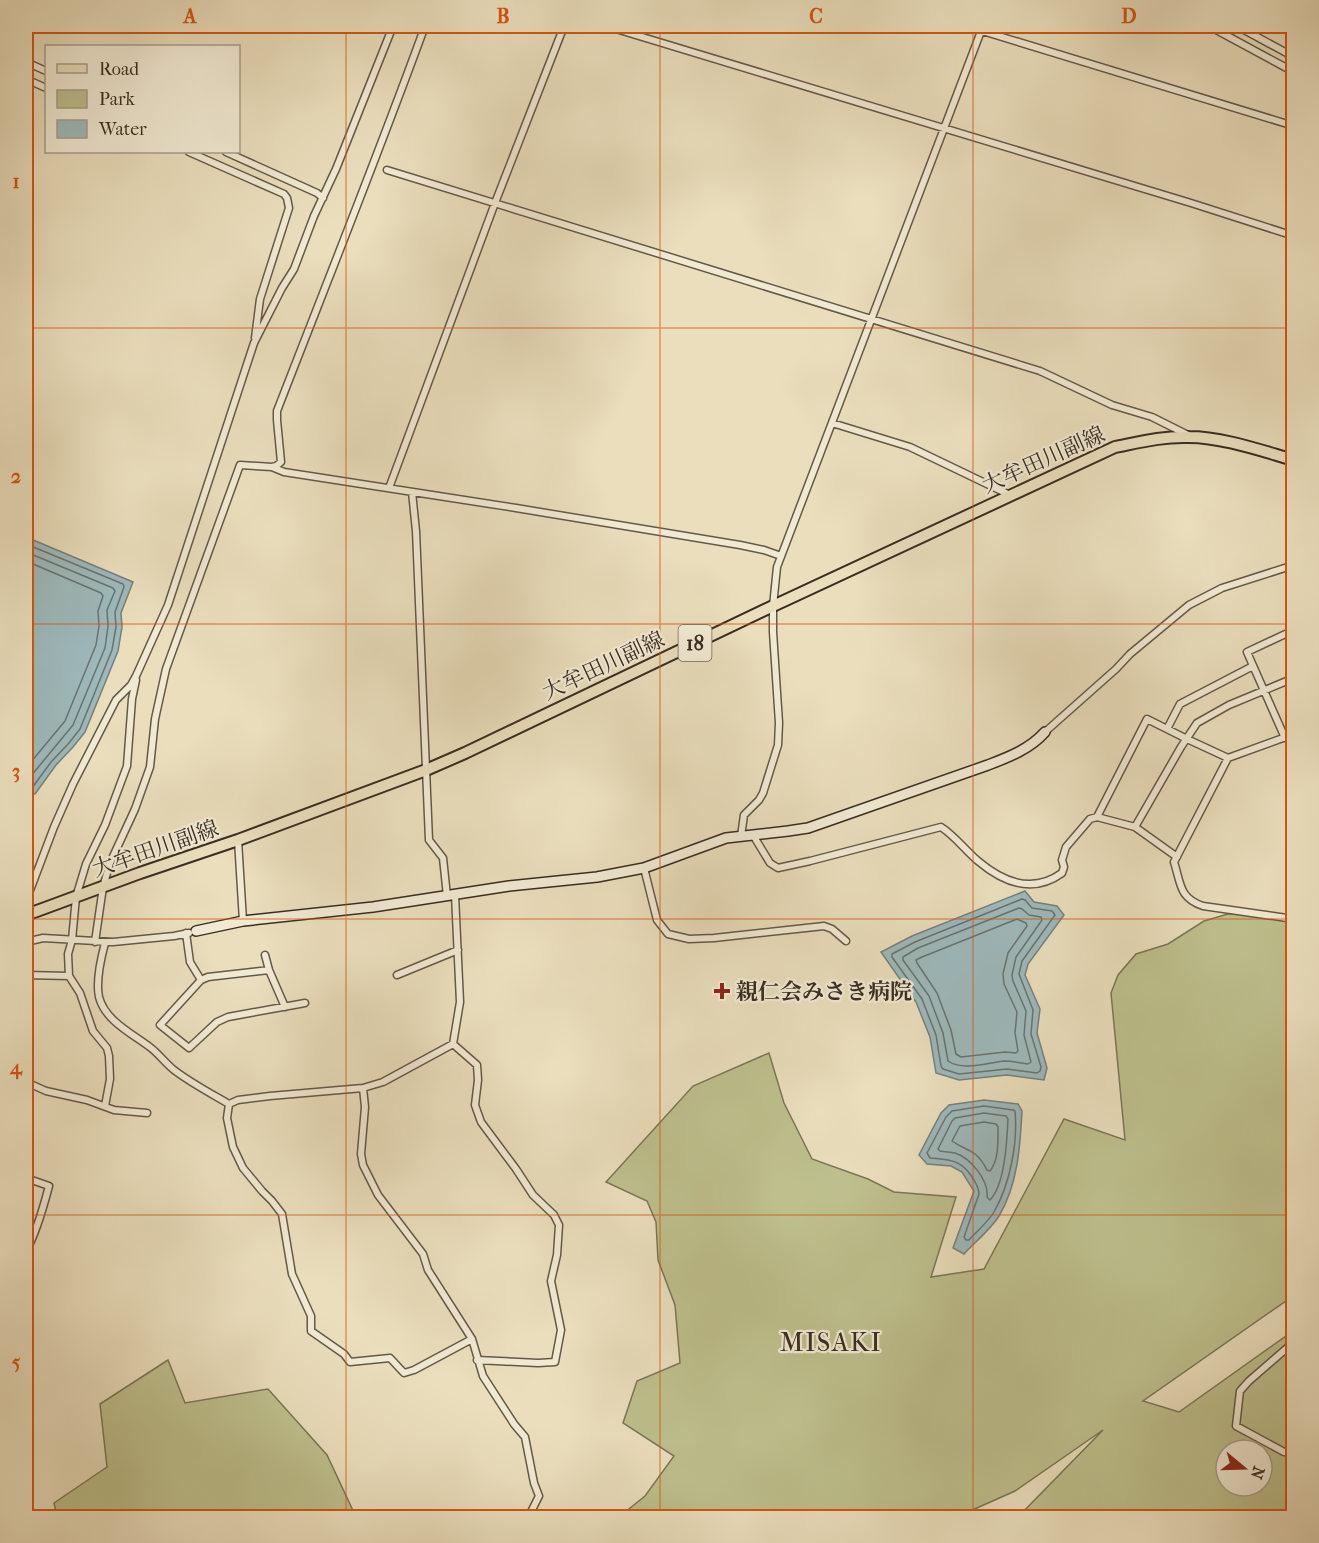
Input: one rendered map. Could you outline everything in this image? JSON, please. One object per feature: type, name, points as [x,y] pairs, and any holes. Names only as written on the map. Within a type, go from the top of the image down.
[{"type":"main road","name":"大牟田川副線","points":[[26,915],[426,770],[1115,447],[1154,439],[1191,436],[1221,441],[1293,460]]},
{"type":"street","points":[[254,343],[294,269],[393,26]]},
{"type":"street","points":[[272,467],[281,462],[278,411],[425,26]]},
{"type":"street","points":[[389,488],[495,203],[564,26]]},
{"type":"street","points":[[606,26],[1293,236]]},
{"type":"street","points":[[966,26],[982,28],[1293,126]]},
{"type":"street","points":[[1209,26],[1293,72]]},
{"type":"street","points":[[1237,26],[1293,57]]},
{"type":"street","points":[[741,836],[744,815],[763,793],[778,745],[779,723],[773,632],[777,567],[982,28]]},
{"type":"street","points":[[26,62],[45,71]]},
{"type":"street","points":[[26,79],[45,88]]},
{"type":"street","points":[[26,901],[73,784],[116,700],[131,685],[136,676],[171,594],[254,343],[260,299],[289,208],[284,194],[191,153]]},
{"type":"street","points":[[228,153],[317,193],[323,198]]},
{"type":"street","points":[[387,170],[1040,371],[1112,405],[1152,417],[1191,436]]},
{"type":"street","points":[[832,423],[910,447],[1010,495]]},
{"type":"street","points":[[95,942],[101,888],[135,809],[150,767],[155,719],[166,669],[240,465],[272,467],[284,472],[740,545],[781,556]]},
{"type":"street","points":[[412,492],[416,531],[429,840],[443,858],[458,950],[460,1002],[453,1044]]},
{"type":"street","points":[[26,942],[43,938],[105,943],[163,937],[243,921],[373,908],[521,885],[597,877],[644,868],[726,838],[808,828],[1014,755],[1039,738],[1130,654],[1189,605],[1222,588],[1293,565]]},
{"type":"street","points":[[1285,738],[1247,652],[1293,630]]},
{"type":"street","points":[[1167,729],[1180,704],[1253,666]]},
{"type":"street","points":[[105,1106],[110,1079],[110,1056],[107,1048],[93,1030],[80,993],[69,976],[68,954],[78,896],[87,864],[105,825],[126,766],[136,676]]},
{"type":"street","points":[[1135,827],[1180,747],[1197,723],[1229,705],[1293,678]]},
{"type":"street","points":[[1097,817],[1148,719],[1228,758]]},
{"type":"street","points":[[1293,734],[1228,758],[1174,862],[1184,895],[1192,903],[1293,919]]},
{"type":"street","points":[[753,835],[770,863],[778,868],[940,827],[950,833],[995,874],[1018,884],[1032,885],[1052,880],[1062,873],[1064,867],[1062,860],[1066,847],[1090,819],[1097,817],[1135,827],[1177,857]]},
{"type":"street","points":[[238,840],[243,921]]},
{"type":"street","points":[[644,868],[657,920],[668,934],[689,939],[714,938],[824,926],[832,929],[846,941]]},
{"type":"street","points":[[186,933],[190,962],[201,980]]},
{"type":"street","points":[[105,943],[99,981],[99,997],[104,1008],[116,1022],[154,1050],[172,1069],[229,1104]]},
{"type":"street","points":[[397,975],[458,950]]},
{"type":"street","points":[[266,955],[269,970],[285,1007]]},
{"type":"street","points":[[269,970],[208,977],[201,980],[160,1025],[189,1048],[217,1022],[228,1017],[305,1003]]},
{"type":"street","points":[[26,975],[69,976]]},
{"type":"street","points":[[229,1104],[238,1100],[270,1096],[363,1088],[383,1082],[453,1044]]},
{"type":"street","points":[[453,1044],[477,1065],[475,1105],[481,1122],[533,1195],[554,1215],[559,1225],[557,1255],[551,1281],[561,1330],[555,1362],[477,1360]]},
{"type":"street","points":[[26,1082],[46,1091],[87,1100],[114,1110],[147,1113]]},
{"type":"street","points":[[363,1088],[365,1107],[361,1154],[363,1166],[378,1195],[423,1254],[428,1270],[472,1339],[483,1377],[525,1437],[534,1483],[539,1496],[528,1518]]},
{"type":"street","points":[[229,1104],[226,1118],[233,1147],[243,1168],[282,1214],[292,1274],[311,1316],[311,1331],[344,1354],[350,1362],[390,1358],[404,1373],[472,1339]]},
{"type":"street","points":[[26,1178],[49,1186],[45,1203],[26,1251]]},
{"type":"street","points":[[1293,1342],[1240,1391],[1236,1426],[1284,1452],[1293,1453]]},
{"type":"green space","points":[[1228,914],[1294,921],[1293,1296],[1143,1401],[1179,1412],[1293,1331],[1293,1517],[1018,1517],[1103,1430],[1015,1491],[951,1517],[619,1517],[645,1496],[674,1456],[623,1423],[637,1381],[680,1363],[675,1305],[658,1260],[656,1222],[647,1201],[606,1182],[693,1086],[769,1053],[784,1103],[812,1159],[868,1179],[894,1192],[956,1197],[931,1277],[984,1269],[1064,1119],[1125,1140],[1111,993],[1118,975],[1136,954],[1168,944],[1204,921]]},
{"type":"green space","points":[[168,1360],[185,1403],[268,1389],[327,1455],[356,1517],[57,1517],[54,1503],[107,1467],[100,1404]]},
{"type":"water","points":[[26,537],[133,582],[121,613],[122,627],[118,651],[85,732],[56,765],[35,794],[26,795]]},
{"type":"water","points":[[1025,891],[1034,902],[1057,906],[1064,915],[1028,964],[1025,975],[1040,1009],[1037,1033],[1047,1068],[1044,1080],[1007,1075],[959,1080],[936,1073],[930,1037],[916,1002],[881,952],[912,936]]},
{"type":"water","points":[[984,1100],[1018,1104],[1022,1111],[1019,1152],[1010,1191],[999,1216],[964,1254],[953,1248],[974,1191],[962,1172],[951,1166],[927,1164],[919,1155],[941,1113],[949,1105]]},
{"type":"place","name":"親仁会みさき病院","points":[[722,991]]},
{"type":"district","name":"MISAKI","points":[[831,1342]]}]
